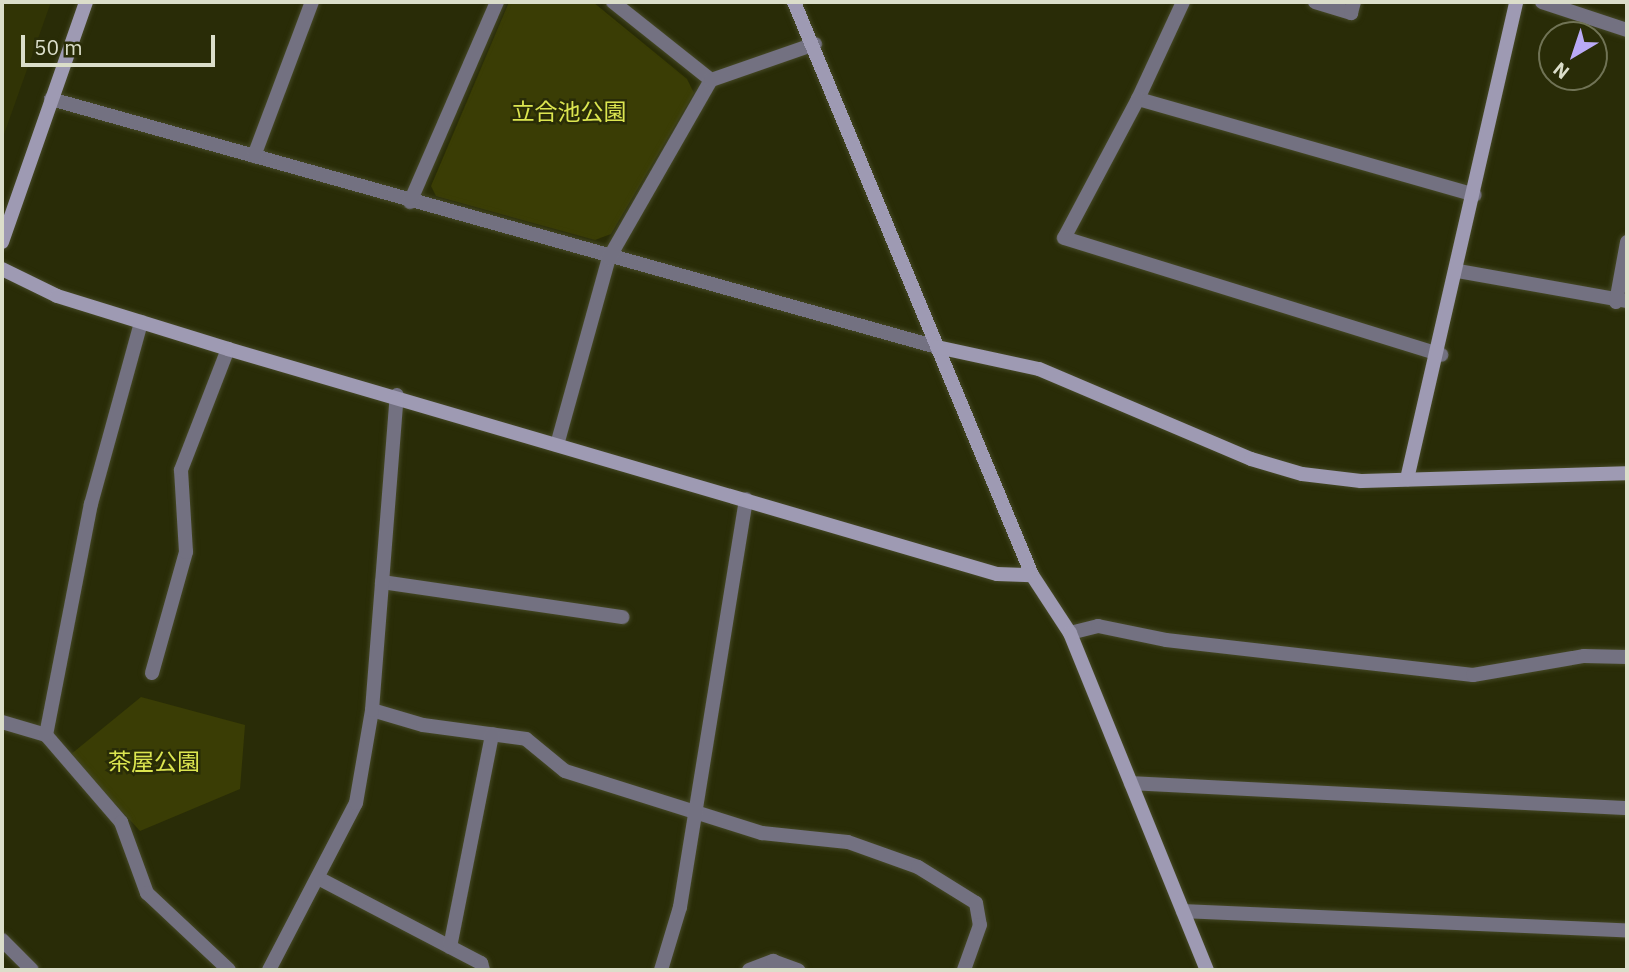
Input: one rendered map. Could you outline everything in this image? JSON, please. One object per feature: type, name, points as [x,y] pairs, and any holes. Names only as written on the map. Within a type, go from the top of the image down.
[{"type":"street","points":[[2,242],[86,2]]},
{"type":"street","points":[[254,156],[312,2]]},
{"type":"street","points":[[410,202],[497,2]]},
{"type":"street","points":[[614,2],[711,80]]},
{"type":"street","points":[[794,2],[815,44],[1032,575],[1070,633],[1207,970]]},
{"type":"street","points":[[1183,2],[1138,99],[1064,238],[1441,355]]},
{"type":"street","points":[[1315,2],[1351,13],[1354,2]]},
{"type":"street","points":[[1408,479],[1441,355],[1516,2]]},
{"type":"street","points":[[1542,2],[1627,30]]},
{"type":"street","points":[[557,445],[609,258],[711,80],[815,44]]},
{"type":"street","points":[[51,99],[609,258],[937,347],[1039,369],[1251,460],[1302,474],[1408,479],[1627,472]]},
{"type":"street","points":[[1138,99],[1475,195]]},
{"type":"street","points":[[1458,271],[1622,302],[1627,242]]},
{"type":"street","points":[[2,268],[57,296],[228,349],[397,395],[557,445],[997,574],[1032,575]]},
{"type":"street","points":[[46,735],[91,504],[141,322]]},
{"type":"street","points":[[152,673],[186,552],[181,470],[228,349]]},
{"type":"street","points":[[269,970],[320,879],[356,803],[373,710],[397,395]]},
{"type":"street","points":[[661,970],[680,907],[746,499]]},
{"type":"street","points":[[382,582],[622,617]]},
{"type":"street","points":[[1070,633],[1098,626],[1166,640],[1473,675],[1584,656],[1627,657]]},
{"type":"street","points":[[373,710],[526,739],[565,771],[762,833],[848,842],[918,867],[976,903],[980,925],[964,970]]},
{"type":"street","points":[[2,722],[46,735],[121,822],[147,893],[229,970]]},
{"type":"street","points":[[450,947],[492,734]]},
{"type":"street","points":[[1131,783],[1627,808]]},
{"type":"street","points":[[320,879],[481,963],[483,970]]},
{"type":"street","points":[[1182,911],[1627,930]]},
{"type":"street","points":[[2,940],[32,970]]},
{"type":"street","points":[[749,970],[773,961],[798,970]]},
{"type":"shaded area","points":[[2,2],[51,2],[2,140]]},
{"type":"green space","name":"立合池公園","points":[[509,2],[593,2],[687,79],[694,93],[611,234],[595,240],[436,196],[431,186]]},
{"type":"green space","name":"茶屋公園","points":[[141,697],[245,725],[240,789],[140,831],[70,755]]}]
